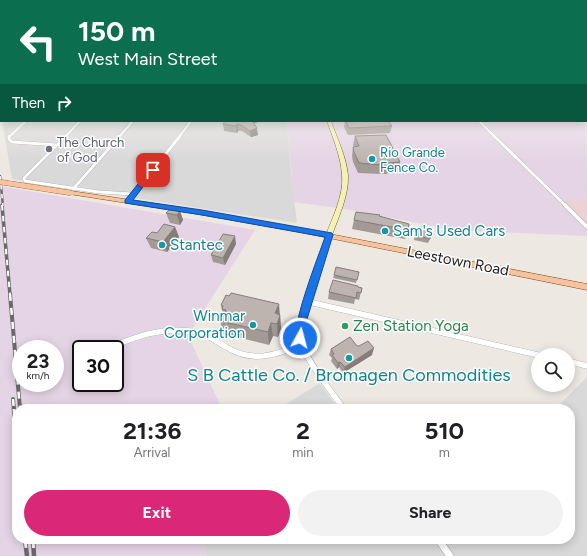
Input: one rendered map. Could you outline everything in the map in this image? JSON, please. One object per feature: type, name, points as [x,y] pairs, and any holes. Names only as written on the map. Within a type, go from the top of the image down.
[{"type":"main road","points":[[329,122],[340,153],[345,176],[342,194],[329,235]]},
{"type":"main road","name":"Leestown Road","points":[[0,182],[72,191],[202,212],[329,235],[587,287]]},
{"type":"street","points":[[25,122],[9,135],[9,139],[12,142],[57,145]]},
{"type":"street","points":[[79,122],[26,177],[24,181],[72,191],[134,194]]},
{"type":"street","points":[[72,191],[132,122]]},
{"type":"street","points":[[128,201],[190,122]]},
{"type":"street","points":[[480,122],[587,227]]},
{"type":"street","points":[[329,235],[300,329],[302,343],[307,356],[341,404]]},
{"type":"street","points":[[309,302],[531,353]]},
{"type":"street","points":[[124,342],[139,335],[157,330],[171,329],[199,333],[234,352],[248,356],[263,357],[279,354],[302,343]]},
{"type":"street","points":[[575,363],[587,366]]},
{"type":"street","points":[[442,544],[450,556]]},
{"type":"shaded area","points":[[2,122],[287,122],[297,223],[12,179]]},
{"type":"shaded area","points":[[287,122],[586,122],[587,198],[564,201],[587,223],[587,236],[453,230],[351,210],[294,202]]},
{"type":"shaded area","points":[[0,186],[255,230],[188,335],[220,404],[12,404],[12,544],[202,544],[206,556],[0,556]]},
{"type":"shaded area","points":[[587,198],[587,223],[563,200]]},
{"type":"shaded area","points":[[587,377],[587,556],[206,556],[202,544],[575,544],[575,404],[560,404],[572,392],[575,392],[575,389]]},
{"type":"shaded area","points":[[320,383],[335,404],[286,404]]},
{"type":"building","points":[[224,122],[253,122],[257,128],[250,131],[241,125],[237,124],[236,126],[223,124]]},
{"type":"building","points":[[346,122],[389,122],[392,126],[349,128]]},
{"type":"building","name":"Rio Grande Fence Co.","points":[[386,135],[400,162],[389,163],[390,165],[359,163],[353,147],[359,146],[355,136]]},
{"type":"building","points":[[170,209],[180,211],[177,215],[166,213]]},
{"type":"building","points":[[356,212],[380,215],[379,216],[409,224],[408,230],[354,220]]},
{"type":"building","points":[[164,224],[175,227],[163,242],[146,238],[152,232],[157,233]]},
{"type":"building","points":[[417,228],[430,229],[430,239],[416,235]]},
{"type":"building","points":[[223,234],[235,236],[223,258],[211,255]]},
{"type":"building","points":[[336,267],[359,272],[357,280],[334,275]]},
{"type":"building","points":[[333,280],[358,286],[362,288],[361,293],[357,292],[356,298],[329,292]]},
{"type":"building","points":[[231,293],[279,304],[275,313],[280,315],[277,324],[271,323],[268,332],[220,321],[226,310],[222,309],[223,306],[221,305],[226,295],[229,296]]},
{"type":"building","name":"S B Cattle Co. / Bromagen Commodities","points":[[350,337],[357,346],[368,341],[374,348],[345,367],[340,362],[338,363],[332,355],[334,354],[331,349]]},
{"type":"railway","points":[[0,176],[3,206]]},
{"type":"railway","points":[[2,205],[10,295]]},
{"type":"railway","points":[[10,294],[20,404]]},
{"type":"railway","points":[[13,399],[13,404]]},
{"type":"railway","points":[[26,544],[27,556]]},
{"type":"railway","points":[[33,544],[34,556]]},
{"type":"place","name":"The Church of God","points":[[49,149]]},
{"type":"place","name":"Rio Grande Fence Co.","points":[[372,159]]},
{"type":"place","name":"Sam's Used Cars","points":[[385,231]]},
{"type":"place","name":"Stantec","points":[[162,245]]},
{"type":"place","name":"Winmar Corporation","points":[[253,325]]},
{"type":"place","name":"Zen Station Yoga","points":[[345,326]]},
{"type":"place","name":"S B Cattle Co. / Bromagen Commodities","points":[[349,358]]},
{"type":"route","points":[[153,170],[128,201],[202,212],[329,235],[309,302],[302,319],[300,338]]}]
